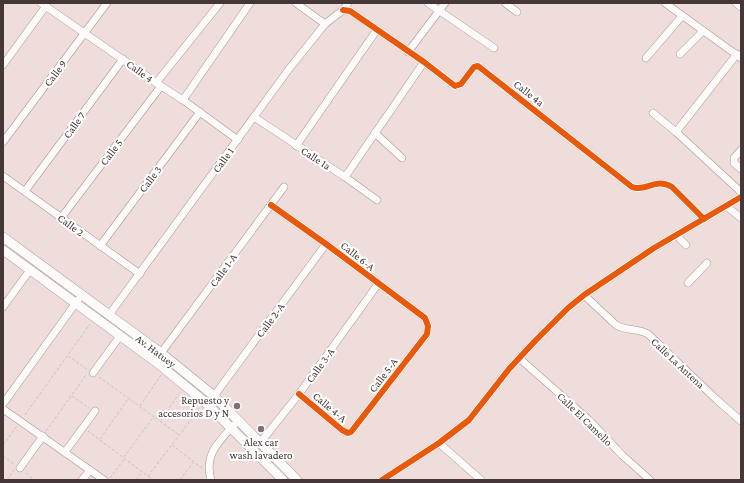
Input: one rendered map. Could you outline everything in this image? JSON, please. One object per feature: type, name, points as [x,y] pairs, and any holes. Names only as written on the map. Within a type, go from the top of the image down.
[{"type":"main road","name":"Av. Hatuey","points":[[3,237],[161,354],[214,396],[235,424],[283,480]]},
{"type":"main road","name":"Av. Hatuey","points":[[3,250],[165,369],[184,386],[260,443],[297,480]]},
{"type":"street","name":"Calle 9","points":[[3,142],[107,3]]},
{"type":"street","name":"Calle 5","points":[[61,218],[220,3]]},
{"type":"street","points":[[183,100],[250,3]]},
{"type":"street","points":[[296,3],[326,24]]},
{"type":"street","name":"Calle 1","points":[[109,316],[289,69],[326,24],[343,10],[348,3]]},
{"type":"street","points":[[428,3],[494,48]]},
{"type":"street","points":[[408,52],[445,3]]},
{"type":"street","points":[[505,3],[518,12]]},
{"type":"street","points":[[665,3],[739,56],[676,132]]},
{"type":"street","points":[[736,3],[741,7]]},
{"type":"street","name":"Calle 4","points":[[44,5],[183,100],[238,140]]},
{"type":"street","points":[[3,65],[44,5]]},
{"type":"street","name":"Calle 4a","points":[[343,10],[350,11],[424,62],[452,85],[457,86],[461,84],[474,67],[478,66],[632,187],[636,188],[666,183],[672,187],[704,219]]},
{"type":"street","points":[[646,58],[682,16]]},
{"type":"street","points":[[296,146],[376,30]]},
{"type":"street","points":[[680,54],[703,31]]},
{"type":"street","name":"Calle 7","points":[[25,191],[123,59]]},
{"type":"street","points":[[345,177],[424,62]]},
{"type":"street","name":"Calle 3","points":[[100,246],[200,112]]},
{"type":"street","points":[[653,113],[676,132],[741,192]]},
{"type":"street","name":"Calle 1a","points":[[254,117],[377,200]]},
{"type":"street","points":[[375,133],[402,158]]},
{"type":"street","points":[[741,150],[734,158],[734,163],[741,169]]},
{"type":"street","name":"Calle 2","points":[[3,176],[140,274]]},
{"type":"street","name":"Calle 1-A","points":[[161,354],[284,187]]},
{"type":"street","points":[[382,480],[439,443],[469,420],[519,358],[562,313],[584,294],[676,235],[741,197]]},
{"type":"street","name":"Calle 6-A","points":[[271,205],[425,318],[428,326]]},
{"type":"street","points":[[726,206],[741,218]]},
{"type":"street","points":[[676,235],[686,245]]},
{"type":"street","name":"Calle 2-A","points":[[214,396],[326,244]]},
{"type":"street","points":[[688,283],[707,263]]},
{"type":"street","points":[[3,307],[30,270]]},
{"type":"street","name":"Calle 3-A","points":[[260,443],[299,394],[378,284]]},
{"type":"street","name":"Calle La Antena","points":[[584,294],[619,327],[641,331],[648,334],[741,421]]},
{"type":"street","points":[[3,404],[82,296]]},
{"type":"street","name":"Calle 5-A","points":[[348,433],[354,429],[427,334],[428,326]]},
{"type":"street","points":[[93,373],[120,336]]},
{"type":"street","name":"Calle El Camello","points":[[519,358],[589,420],[622,455],[650,480]]},
{"type":"street","name":"Calle 4-A","points":[[299,394],[342,430],[348,433]]},
{"type":"street","points":[[3,408],[104,480]]},
{"type":"street","points":[[65,452],[95,412]]},
{"type":"street","points":[[210,477],[208,462],[212,452],[220,440],[235,424]]},
{"type":"street","points":[[20,468],[43,436]]},
{"type":"street","points":[[439,443],[481,480]]},
{"type":"street","points":[[82,480],[90,470]]},
{"type":"path","points":[[3,445],[95,318]]},
{"type":"path","points":[[43,436],[89,370],[68,355]]},
{"type":"path","points":[[140,406],[165,369]]},
{"type":"path","points":[[93,373],[180,434]]},
{"type":"path","points":[[160,421],[184,386]]},
{"type":"path","points":[[72,395],[95,412]]},
{"type":"path","points":[[99,439],[129,398]]},
{"type":"path","points":[[148,476],[205,402]]},
{"type":"path","points":[[109,480],[154,416]]},
{"type":"path","points":[[84,427],[153,480]]},
{"type":"path","points":[[172,445],[210,477]]},
{"type":"path","points":[[3,456],[17,466],[7,480]]},
{"type":"path","points":[[180,480],[193,462]]},
{"type":"path","points":[[20,468],[32,476],[34,480]]},
{"type":"path","points":[[136,480],[142,472]]},
{"type":"cycle path","points":[[343,10],[350,11],[424,62],[455,86],[461,84],[474,67],[478,66],[632,187],[642,188],[661,183],[666,184],[672,187],[704,219]]},
{"type":"cycle path","points":[[382,480],[439,443],[469,420],[509,369],[568,308],[584,295],[654,248],[741,197]]},
{"type":"cycle path","points":[[271,205],[425,318],[428,326],[427,334],[351,432],[348,433],[342,430],[299,394]]},
{"type":"place","name":"Repuesto y accesorios D y N","points":[[237,406]]},
{"type":"place","name":"Alex car wash lavadero","points":[[261,429]]}]
